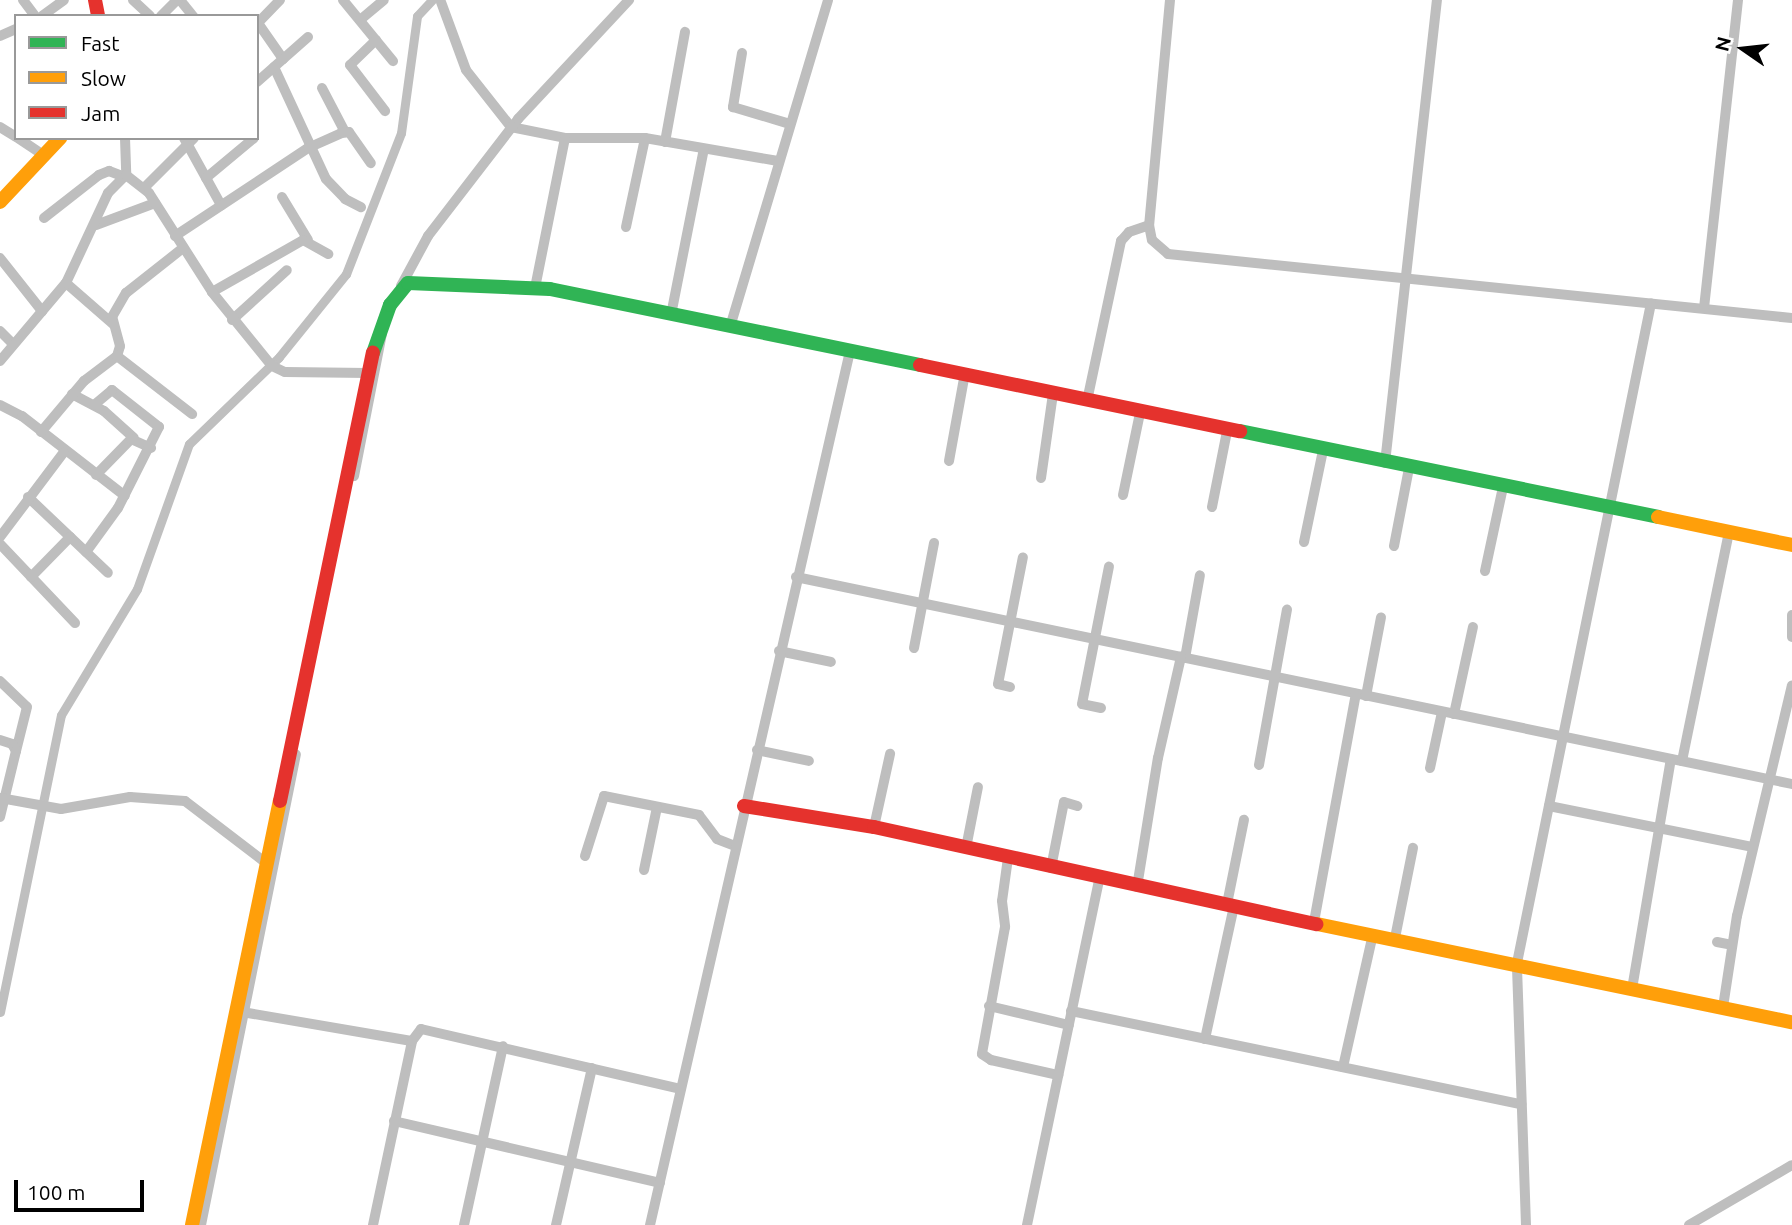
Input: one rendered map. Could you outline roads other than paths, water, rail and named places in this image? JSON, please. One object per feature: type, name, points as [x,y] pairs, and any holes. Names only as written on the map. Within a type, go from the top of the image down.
[{"type":"street","points":[[45,14],[64,0]]},
{"type":"street","points":[[133,0],[148,14]]},
{"type":"street","points":[[163,14],[179,0],[191,14]]},
{"type":"street","points":[[259,22],[280,0]]},
{"type":"street","points":[[343,0],[393,61]]},
{"type":"street","points":[[360,20],[384,0]]},
{"type":"street","points":[[201,1225],[266,863],[368,373],[390,305],[428,236],[511,127],[629,0]]},
{"type":"street","points":[[730,327],[828,0]]},
{"type":"street","points":[[1170,0],[1149,225],[1152,240],[1176,257],[1792,318]]},
{"type":"street","points":[[1385,463],[1437,0]]},
{"type":"street","points":[[1704,308],[1738,0]]},
{"type":"street","points":[[443,1],[466,70],[511,127],[565,138],[645,138],[778,161]]},
{"type":"street","points":[[259,24],[283,59]]},
{"type":"street","points":[[665,142],[685,32]]},
{"type":"street","points":[[259,80],[308,37]]},
{"type":"street","points":[[376,40],[350,65],[385,111]]},
{"type":"street","points":[[742,53],[733,107],[790,124]]},
{"type":"street","points":[[274,67],[308,148],[333,187],[361,207]]},
{"type":"street","points":[[322,88],[345,132],[371,163]]},
{"type":"street","points":[[175,236],[308,148],[345,132]]},
{"type":"street","points":[[535,288],[565,138]]},
{"type":"street","points":[[626,227],[645,138]]},
{"type":"street","points":[[20,140],[42,154]]},
{"type":"street","points":[[0,202],[58,140]]},
{"type":"street","points":[[0,361],[66,283],[96,225],[108,193],[124,176],[125,140]]},
{"type":"street","points":[[145,187],[188,140],[221,205]]},
{"type":"street","points":[[206,178],[252,140]]},
{"type":"street","points":[[671,315],[704,149]]},
{"type":"street","points":[[44,218],[99,175],[109,172],[124,176],[145,187],[212,292],[272,366],[285,372],[368,373]]},
{"type":"street","points":[[282,197],[307,240],[328,254]]},
{"type":"street","points":[[96,225],[155,203]]},
{"type":"street","points":[[1087,401],[1121,241],[1129,232],[1149,225]]},
{"type":"street","points":[[212,292],[307,240]]},
{"type":"street","points":[[41,432],[72,394],[117,356],[120,345],[113,324],[113,311],[126,293],[183,248]]},
{"type":"street","points":[[0,258],[42,311]]},
{"type":"street","points":[[232,320],[287,270]]},
{"type":"street","points":[[401,287],[416,281],[535,288],[965,373],[1140,413],[1792,545]]},
{"type":"street","points":[[66,283],[113,324]]},
{"type":"street","points":[[1525,1225],[1517,963],[1651,303]]},
{"type":"street","points":[[0,331],[13,344]]},
{"type":"street","points":[[192,1225],[240,1012],[382,332]]},
{"type":"street","points":[[650,1225],[779,651],[850,351]]},
{"type":"street","points":[[117,356],[192,414]]},
{"type":"street","points":[[949,461],[965,373]]},
{"type":"street","points":[[86,552],[125,496],[151,448],[158,424],[112,390],[94,405]]},
{"type":"street","points":[[72,394],[94,405],[134,438],[151,448]]},
{"type":"street","points":[[1041,478],[1053,394]]},
{"type":"street","points":[[0,405],[41,432],[125,496]]},
{"type":"street","points":[[1123,495],[1140,413]]},
{"type":"street","points":[[1212,507],[1227,431]]},
{"type":"street","points":[[96,475],[134,438]]},
{"type":"street","points":[[1304,542],[1323,450]]},
{"type":"street","points":[[0,537],[64,452]]},
{"type":"street","points":[[1394,546],[1409,468]]},
{"type":"street","points":[[1485,571],[1503,487]]},
{"type":"street","points":[[28,497],[108,573]]},
{"type":"street","points":[[1632,989],[1658,828],[1677,760],[1729,533]]},
{"type":"street","points":[[31,577],[70,537]]},
{"type":"street","points":[[914,648],[934,543]]},
{"type":"street","points":[[0,544],[75,624]]},
{"type":"street","points":[[1010,687],[998,684],[1023,557]]},
{"type":"street","points":[[1101,708],[1082,704],[1109,567]]},
{"type":"street","points":[[1137,887],[1157,758],[1183,658],[1200,575]]},
{"type":"street","points":[[796,577],[1792,784]]},
{"type":"street","points":[[1259,765],[1287,610]]},
{"type":"street","points":[[1792,615],[1792,637]]},
{"type":"street","points":[[1314,922],[1361,695],[1381,617]]},
{"type":"street","points":[[1454,714],[1473,627]]},
{"type":"street","points":[[779,651],[831,662]]},
{"type":"street","points":[[0,681],[27,707],[2,798],[0,817]]},
{"type":"street","points":[[1723,1007],[1732,945],[1752,847],[1792,685]]},
{"type":"street","points":[[1430,768],[1442,712]]},
{"type":"street","points":[[0,740],[12,744],[16,751]]},
{"type":"street","points":[[757,750],[809,761]]},
{"type":"street","points":[[874,827],[890,754]]},
{"type":"street","points":[[966,848],[978,787]]},
{"type":"street","points":[[2,798],[61,808],[139,796],[185,801],[266,863]]},
{"type":"street","points":[[585,856],[601,797],[704,817],[717,839],[735,846]]},
{"type":"street","points":[[1051,868],[1064,802],[1077,806]]},
{"type":"street","points":[[744,806],[874,827],[1099,879],[1517,963],[1792,1022]]},
{"type":"street","points":[[1549,806],[1752,847]]},
{"type":"street","points":[[644,870],[657,807]]},
{"type":"street","points":[[1205,1039],[1244,820]]},
{"type":"street","points":[[1395,938],[1413,848]]},
{"type":"street","points":[[1008,858],[1002,901],[1005,926],[981,1049],[985,1058],[1058,1075]]},
{"type":"street","points":[[1027,1225],[1099,879]]},
{"type":"street","points":[[1343,1067],[1373,934]]},
{"type":"street","points":[[1717,942],[1732,945]]},
{"type":"street","points":[[989,1006],[1069,1025]]},
{"type":"street","points":[[240,1012],[412,1041]]},
{"type":"street","points":[[1072,1012],[1521,1104]]},
{"type":"street","points":[[376,1224],[394,1121],[412,1041],[421,1029],[680,1089]]},
{"type":"street","points":[[464,1225],[479,1141],[503,1046]]},
{"type":"street","points":[[556,1225],[592,1068]]},
{"type":"street","points":[[394,1121],[660,1182]]},
{"type":"street","points":[[1689,1225],[1792,1165]]},
{"type":"waterway","points":[[0,1012],[61,715],[137,589],[189,444],[279,357],[346,274],[401,133],[417,16],[432,0]]}]
